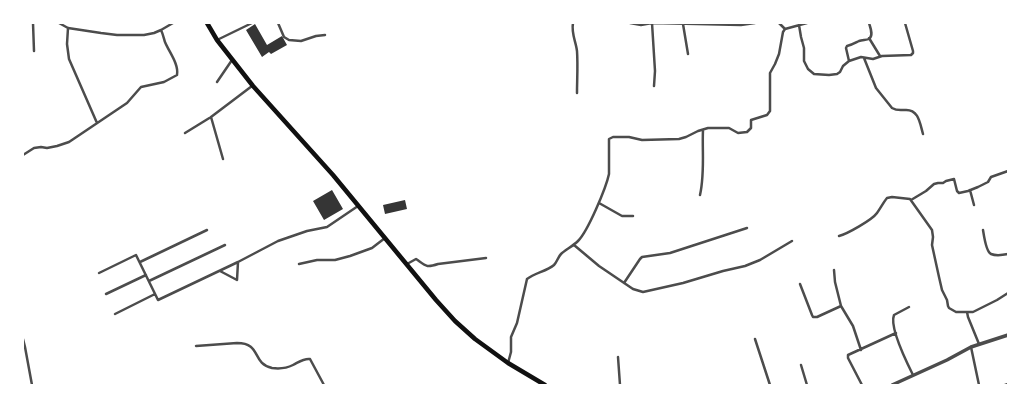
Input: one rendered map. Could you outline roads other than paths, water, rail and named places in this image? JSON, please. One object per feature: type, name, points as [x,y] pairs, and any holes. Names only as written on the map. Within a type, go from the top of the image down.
[{"type":"highway","points":[[207,23],[217,40],[253,86],[333,175],[407,264],[411,271],[455,321],[475,339],[508,363],[545,385]]},
{"type":"street","points":[[33,23],[34,51]]},
{"type":"street","points":[[59,23],[68,28],[117,35],[144,35],[154,33],[173,23]]},
{"type":"street","points":[[217,40],[252,23]]},
{"type":"street","points":[[278,23],[284,37],[289,40],[301,41],[316,36],[325,35]]},
{"type":"street","points":[[573,23],[572,30],[576,44],[577,56],[577,93]]},
{"type":"street","points":[[630,23],[641,25],[652,23],[755,23]]},
{"type":"street","points":[[652,23],[656,71],[654,86]]},
{"type":"street","points":[[779,23],[785,29]]},
{"type":"street","points":[[508,363],[511,352],[512,337],[518,320],[527,279],[554,265],[562,253],[574,245],[582,236],[599,203],[608,179],[610,138],[629,136],[642,140],[679,139],[708,128],[729,128],[738,132],[747,132],[751,128],[752,119],[769,114],[770,73],[779,54],[783,32],[785,29],[807,23]]},
{"type":"street","points":[[869,23],[871,33],[870,38],[880,56]]},
{"type":"street","points":[[799,25],[804,48],[804,61],[810,71],[814,74],[829,75],[840,72],[842,66],[848,61],[864,58],[873,59],[880,56],[911,55],[913,51],[905,23]]},
{"type":"street","points":[[683,24],[688,54]]},
{"type":"street","points":[[68,28],[67,44],[69,59],[98,124]]},
{"type":"street","points":[[23,155],[34,148],[47,148],[69,142],[98,124],[127,103],[141,87],[164,82],[177,75],[174,60],[165,43],[161,30]]},
{"type":"street","points":[[848,61],[847,46],[870,38]]},
{"type":"street","points":[[864,58],[871,73],[872,81],[880,93],[895,110],[911,110],[914,112],[918,118],[923,134]]},
{"type":"street","points":[[217,82],[232,60]]},
{"type":"street","points":[[186,133],[211,117],[253,86]]},
{"type":"street","points":[[211,117],[223,159]]},
{"type":"street","points":[[700,194],[703,176],[702,130]]},
{"type":"street","points":[[911,200],[934,184],[943,183],[954,179],[957,191],[959,193],[988,182],[991,177],[1008,171]]},
{"type":"street","points":[[970,190],[974,205]]},
{"type":"street","points":[[839,236],[846,235],[868,221],[876,214],[887,198],[892,196],[910,199],[932,230],[932,245],[942,290],[948,306],[953,311],[973,312],[1008,293]]},
{"type":"street","points":[[599,203],[622,216],[633,216]]},
{"type":"street","points":[[99,273],[136,255],[158,300],[220,271],[278,241],[307,231],[327,227],[358,206]]},
{"type":"street","points":[[624,283],[642,257],[670,253],[747,228]]},
{"type":"street","points":[[140,262],[207,230]]},
{"type":"street","points":[[983,230],[989,253],[992,255],[1008,254]]},
{"type":"street","points":[[299,264],[317,260],[335,260],[350,256],[372,248],[385,238]]},
{"type":"street","points":[[574,245],[599,266],[634,290],[643,292],[745,266],[760,260],[792,241]]},
{"type":"street","points":[[149,281],[225,245]]},
{"type":"street","points":[[407,264],[416,259],[426,266],[431,266],[486,258]]},
{"type":"street","points":[[220,271],[237,280],[238,262]]},
{"type":"street","points":[[834,270],[835,282],[841,306],[853,326],[860,350]]},
{"type":"street","points":[[106,294],[146,275]]},
{"type":"street","points":[[800,284],[813,317],[818,317],[841,306]]},
{"type":"street","points":[[115,314],[155,294]]},
{"type":"street","points":[[909,307],[897,312],[894,315],[893,324],[913,375]]},
{"type":"street","points":[[967,312],[979,344]]},
{"type":"street","points":[[862,385],[848,356],[896,333]]},
{"type":"street","points":[[892,385],[947,360],[971,347],[1008,335]]},
{"type":"street","points":[[23,339],[26,347],[32,385]]},
{"type":"street","points":[[755,339],[770,385]]},
{"type":"street","points":[[196,346],[243,343],[250,345],[258,358],[264,364],[273,368],[284,368],[306,358],[310,358],[324,385]]},
{"type":"street","points":[[971,347],[979,385]]},
{"type":"street","points":[[618,357],[620,385]]},
{"type":"street","points":[[801,365],[807,385]]}]
